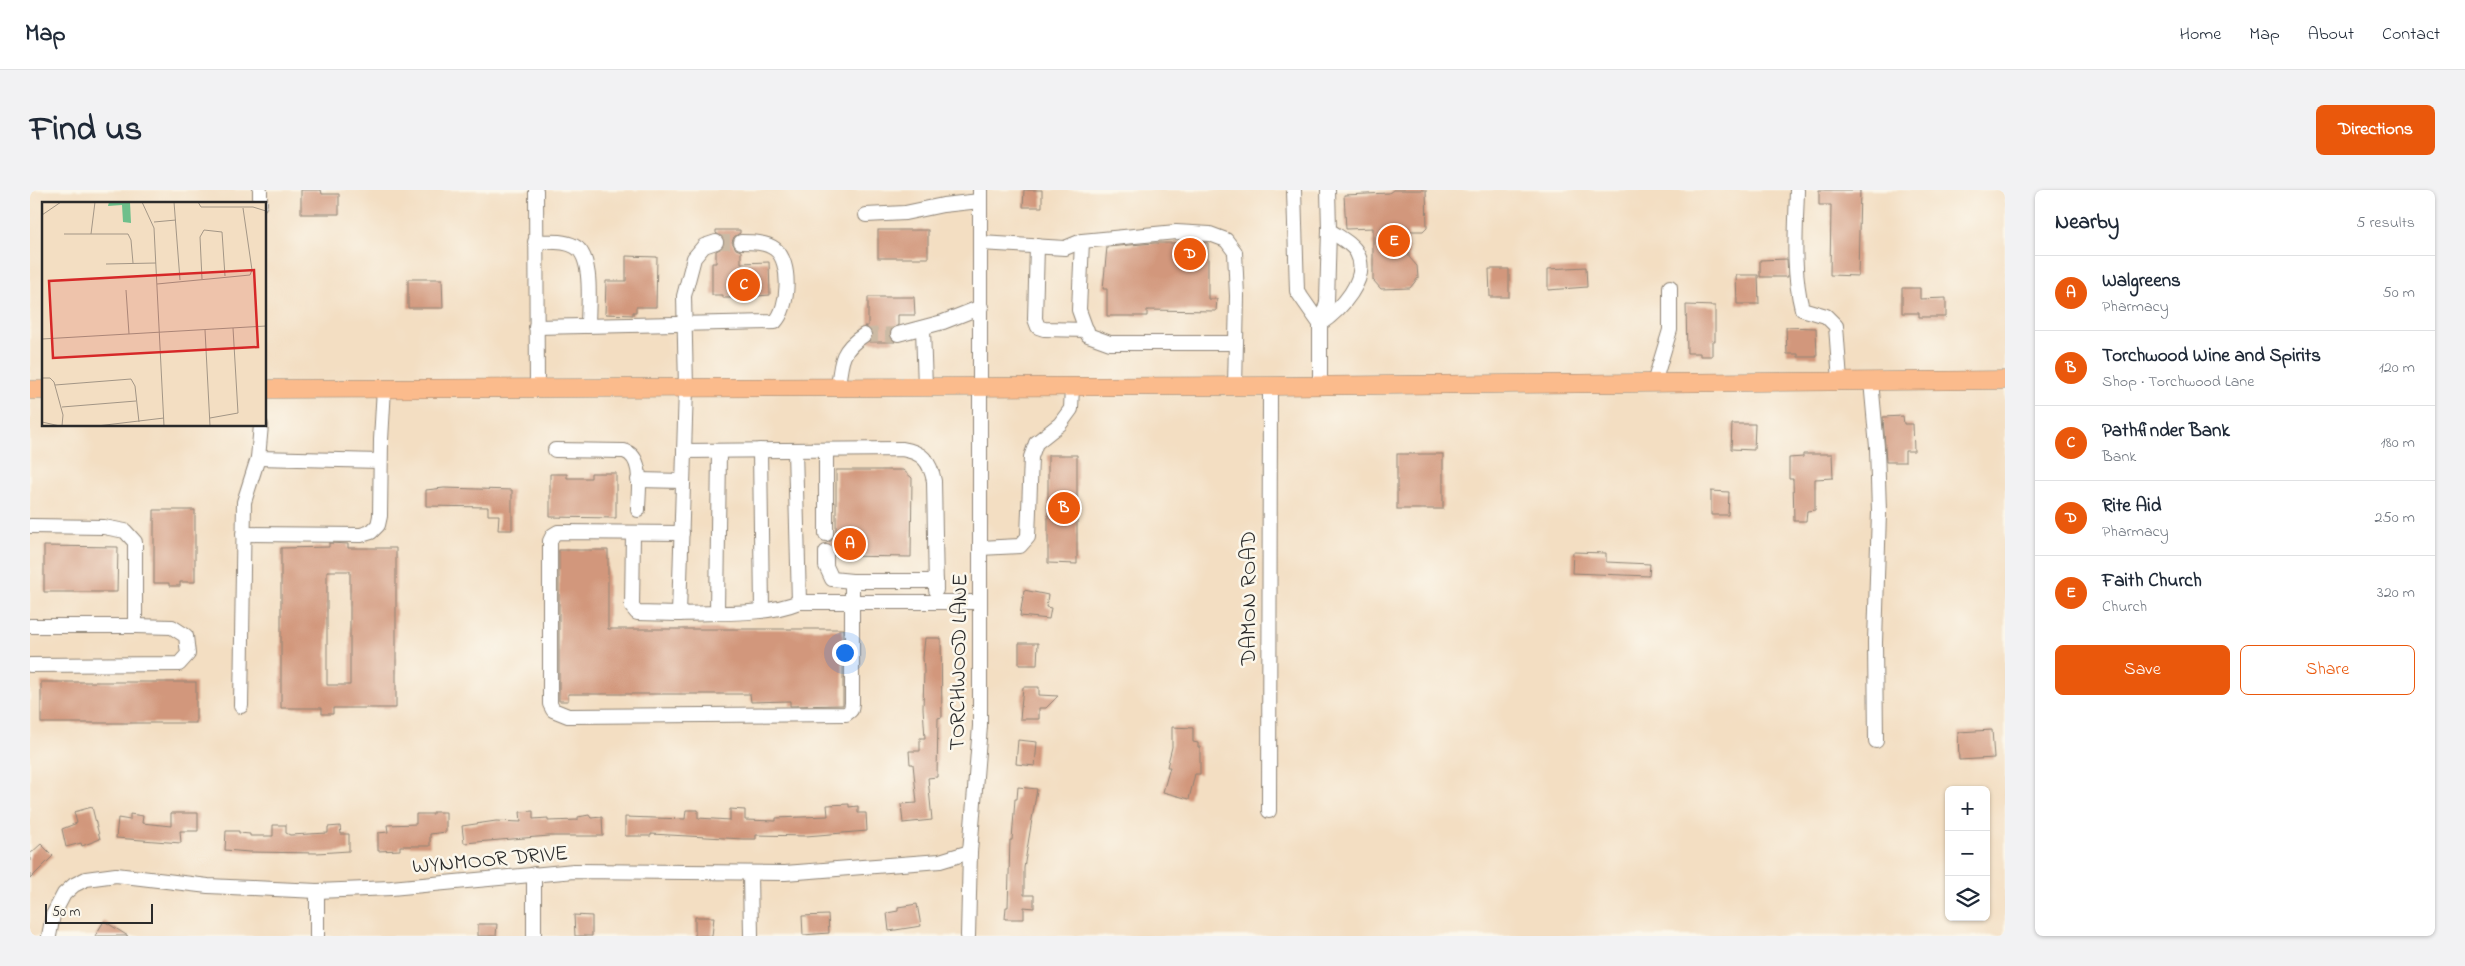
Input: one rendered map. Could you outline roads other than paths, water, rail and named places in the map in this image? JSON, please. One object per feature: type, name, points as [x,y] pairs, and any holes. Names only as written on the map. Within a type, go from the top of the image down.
[{"type":"main road","points":[[266,389],[1320,386],[2005,380]]},
{"type":"street","points":[[536,190],[537,388]]},
{"type":"street","points":[[1294,190],[1297,291],[1320,324]]},
{"type":"street","points":[[1320,386],[1320,324],[1326,302],[1329,230],[1328,190]]},
{"type":"street","points":[[1796,190],[1795,268],[1798,294],[1802,309],[1826,316],[1836,326],[1840,381]]},
{"type":"street","points":[[866,215],[905,213],[980,196]]},
{"type":"street","name":"TORCHWOOD LANE","points":[[968,936],[970,852],[980,726],[980,196]]},
{"type":"street","points":[[1320,324],[1336,314],[1348,297],[1360,271],[1361,263],[1357,251],[1329,230]]},
{"type":"street","points":[[980,243],[1065,248],[1082,242],[1176,232],[1210,234],[1226,240],[1235,252],[1235,386]]},
{"type":"street","points":[[536,242],[574,245],[584,254],[587,265],[588,326]]},
{"type":"street","points":[[679,614],[686,388],[684,296],[694,258],[704,246],[716,242]]},
{"type":"street","points":[[536,327],[775,322],[782,314],[786,300],[786,270],[782,256],[774,248],[757,243],[740,242]]},
{"type":"street","points":[[1082,242],[1079,310],[1088,335],[1110,343],[1236,343]]},
{"type":"street","points":[[1037,246],[1035,319],[1038,327],[1044,329],[1087,330]]},
{"type":"street","points":[[1654,383],[1670,330],[1670,287]]},
{"type":"street","points":[[898,334],[923,328],[981,307]]},
{"type":"street","points":[[923,328],[925,387]]},
{"type":"street","points":[[838,388],[844,352],[852,343],[864,335]]},
{"type":"street","points":[[1871,381],[1877,447],[1879,512],[1875,642],[1876,741]]},
{"type":"street","name":"DAMON ROAD","points":[[1269,811],[1270,386]]},
{"type":"street","points":[[980,548],[1020,546],[1028,537],[1031,457],[1036,443],[1060,424],[1071,409],[1072,387]]},
{"type":"street","points":[[243,534],[361,535],[371,532],[378,526],[380,516],[380,461],[384,388]]},
{"type":"street","points":[[241,706],[244,502],[258,458],[261,426]]},
{"type":"street","points":[[684,451],[902,449],[914,451],[924,457],[931,468],[934,481],[936,602]]},
{"type":"street","points":[[555,450],[629,452],[637,463],[638,510]]},
{"type":"street","points":[[760,450],[762,610]]},
{"type":"street","points":[[795,450],[799,602]]},
{"type":"street","points":[[826,450],[826,534]]},
{"type":"street","points":[[717,612],[719,451]]},
{"type":"street","points":[[258,458],[380,461]]},
{"type":"street","points":[[638,480],[683,481]]},
{"type":"street","points":[[30,526],[104,528],[125,531],[135,542],[135,626]]},
{"type":"street","points":[[682,533],[558,532],[553,535],[550,541],[550,704],[558,714],[568,716],[846,714],[851,710],[852,703],[852,581]]},
{"type":"street","points":[[633,533],[632,607],[637,613],[679,614],[762,610],[799,602],[980,602]]},
{"type":"street","points":[[826,552],[826,566],[832,579],[852,581],[936,581]]},
{"type":"street","points":[[30,626],[172,627],[186,636],[188,654],[179,664],[30,665]]},
{"type":"street","name":"WYNMOOR DRIVE","points":[[49,936],[53,915],[64,894],[74,885],[86,879],[116,875],[208,886],[317,891],[391,888],[534,874],[641,871],[785,874],[940,861],[970,852]]},
{"type":"street","points":[[750,873],[751,936]]},
{"type":"street","points":[[534,874],[534,936]]},
{"type":"street","points":[[317,891],[317,936]]},
{"type":"tunnel","points":[[716,242],[741,242]]},
{"type":"tunnel","points":[[864,335],[898,334]]},
{"type":"place","name":"Faith Church","points":[[1394,241]]},
{"type":"place","name":"Rite Aid","points":[[1190,254]]},
{"type":"place","name":"Pathfinder Bank","points":[[744,285]]},
{"type":"place","name":"Torchwood Wine and Spirits","points":[[1064,508]]},
{"type":"place","name":"Walgreens","points":[[850,544]]}]
